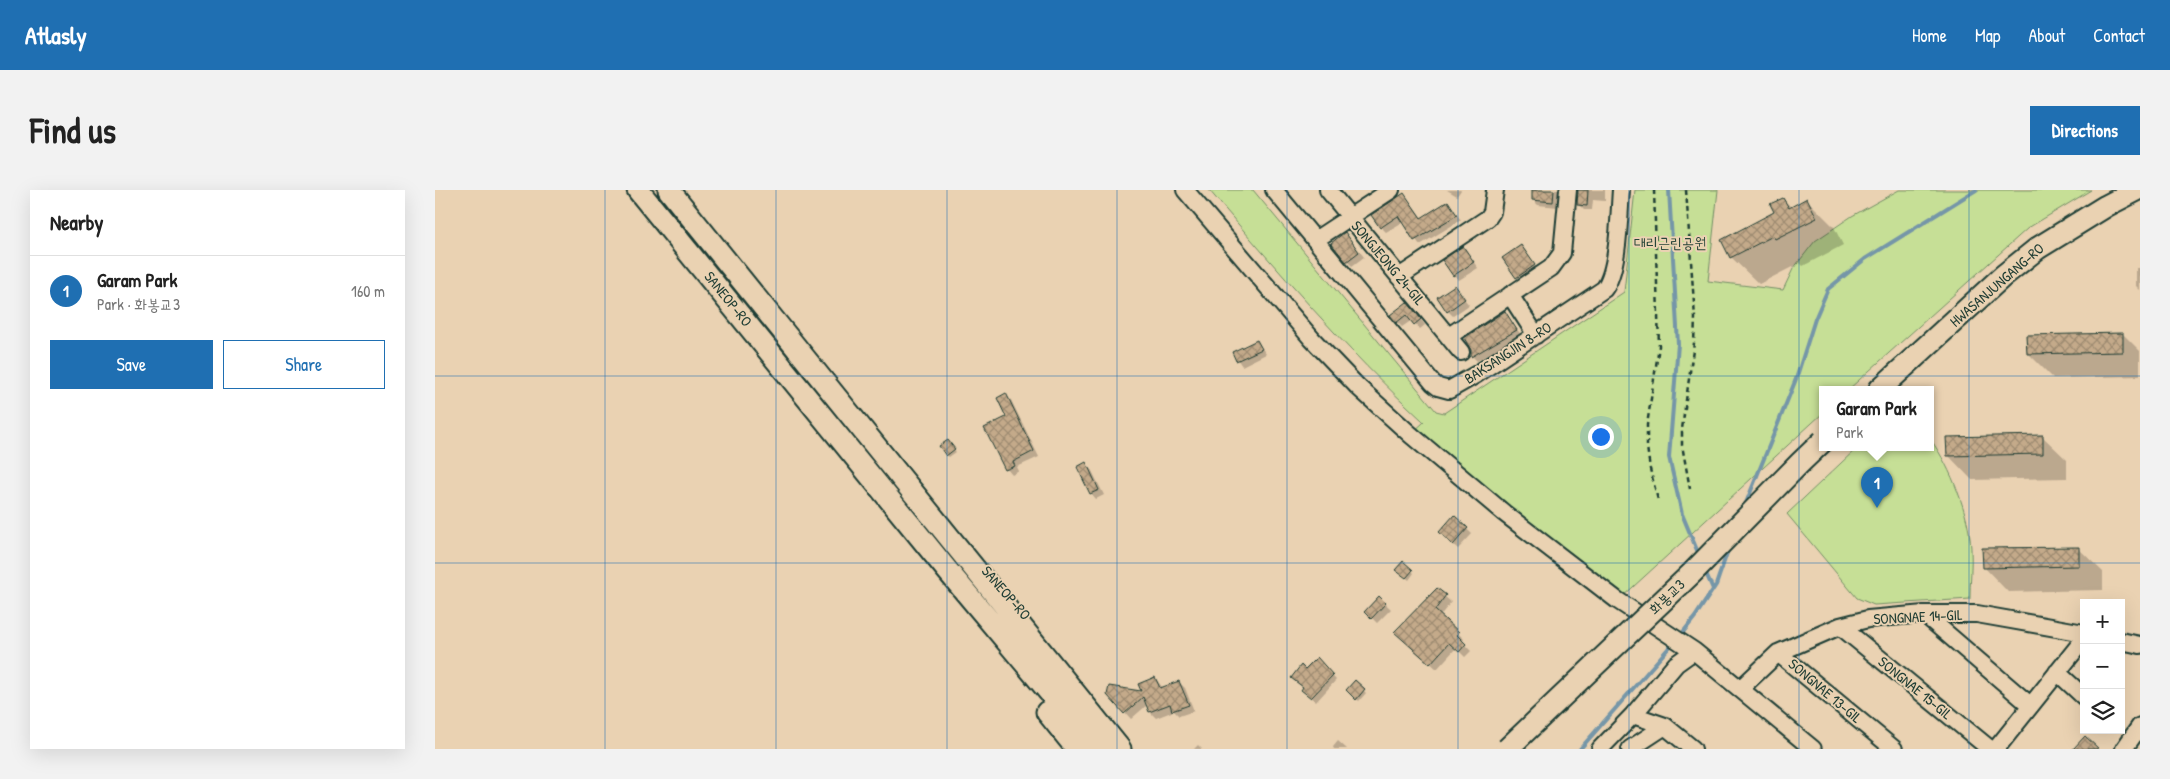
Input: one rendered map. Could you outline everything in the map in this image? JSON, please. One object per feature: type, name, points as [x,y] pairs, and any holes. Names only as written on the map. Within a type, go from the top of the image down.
[{"type":"main road","name":"SANEOP-RO","points":[[639,190],[855,456],[1097,749]]},
{"type":"main road","name":"SANEOP-RO","points":[[669,190],[1120,749]]},
{"type":"main road","name":"HWASANJUNGANG-RO","points":[[1883,386],[2003,276],[2038,248],[2106,206],[2137,190]]},
{"type":"main road","name":"SANEOP-RO","points":[[872,442],[1028,618],[1135,749]]},
{"type":"main road","name":"화봉교3","points":[[1507,749],[1692,573],[1819,445]]},
{"type":"main road","name":"SANEOP-RO","points":[[855,456],[993,644],[1077,749]]},
{"type":"street","points":[[1185,190],[1312,339],[1378,405],[1441,461],[1504,513],[1617,600],[1689,647],[1813,749]]},
{"type":"street","name":"BAKSANGJIN 8-RO","points":[[1274,190],[1438,387],[1449,390],[1455,388],[1597,295],[1610,282],[1621,190]]},
{"type":"street","name":"SONGJEONG 24-GIL","points":[[1328,190],[1461,352]]},
{"type":"street","points":[[1315,240],[1391,190]]},
{"type":"street","points":[[1399,277],[1488,218],[1492,212],[1495,190]]},
{"type":"street","points":[[1449,336],[1551,268],[1558,261],[1561,253],[1568,190]]},
{"type":"street","points":[[1510,295],[1536,335]]},
{"type":"street","points":[[1924,614],[2030,705]]},
{"type":"street","name":"SONGNAE 14-GIL","points":[[1741,688],[1779,652],[1840,626],[1868,619],[1924,614],[1977,614],[2080,632]]},
{"type":"street","name":"SONGNAE 15-GIL","points":[[1840,626],[1989,749]]},
{"type":"street","points":[[2125,642],[2140,645]]},
{"type":"street","points":[[1996,749],[2080,644]]},
{"type":"street","points":[[1600,749],[1633,715],[1689,647]]},
{"type":"street","name":"SONGNAE 13-GIL","points":[[1779,652],[1895,749]]},
{"type":"street","points":[[2057,672],[2080,693]]},
{"type":"street","points":[[1633,715],[1665,726],[1693,749]]},
{"type":"street","points":[[1630,749],[1665,726]]},
{"type":"street","points":[[2125,740],[2140,726]]},
{"type":"path","points":[[1655,190],[1659,346],[1649,415],[1647,446],[1650,470],[1658,500]]},
{"type":"path","points":[[1686,190],[1695,327],[1682,429],[1682,445],[1690,489]]},
{"type":"green space","name":"대리근린공원","points":[[1209,190],[1253,190],[1436,411],[1444,413],[1624,292],[1635,190],[1718,190],[1708,281],[1783,290],[1793,269],[1815,241],[1852,216],[1899,190],[2091,190],[2028,228],[1852,386],[1819,386],[1819,417],[1621,598],[1412,433],[1424,422],[1367,367],[1286,280]]},
{"type":"green space","points":[[1934,445],[1952,478],[1967,521],[1971,548],[1970,599],[1874,605],[1857,598],[1787,514],[1854,451],[1934,451]]},
{"type":"building","points":[[1532,190],[1554,190],[1553,202],[1532,200]]},
{"type":"building","points":[[1578,190],[1588,190],[1587,206],[1577,205]]},
{"type":"building","points":[[1404,193],[1421,218],[1448,201],[1457,215],[1414,241],[1398,216],[1380,228],[1371,215]]},
{"type":"building","points":[[1783,198],[1789,208],[1807,198],[1817,218],[1775,239],[1773,236],[1730,258],[1721,240],[1774,212],[1770,204]]},
{"type":"building","points":[[1345,232],[1359,252],[1346,262],[1331,243]]},
{"type":"building","points":[[1521,245],[1535,265],[1516,278],[1502,258]]},
{"type":"building","points":[[1463,246],[1474,262],[1453,276],[1442,260]]},
{"type":"building","points":[[1455,285],[1465,299],[1447,312],[1437,297]]},
{"type":"building","points":[[1407,302],[1421,319],[1414,325],[1406,315],[1396,323],[1390,315]]},
{"type":"building","points":[[1505,311],[1517,330],[1471,357],[1471,350],[1464,338]]},
{"type":"building","points":[[2123,333],[2123,352],[2027,354],[2026,335]]},
{"type":"building","points":[[1257,340],[1262,349],[1236,361],[1232,352]]},
{"type":"building","points":[[1006,393],[1034,451],[1013,462],[1015,466],[1005,470],[984,428],[1006,417],[997,398]]},
{"type":"building","points":[[2043,435],[2043,454],[1947,456],[1946,437]]},
{"type":"building","points":[[948,440],[955,449],[946,456],[939,446]]},
{"type":"building","points":[[1086,462],[1099,490],[1090,494],[1077,467]]},
{"type":"building","points":[[1454,515],[1468,528],[1453,545],[1439,532]]},
{"type":"building","points":[[2079,547],[2079,566],[1983,568],[1982,548]]},
{"type":"building","points":[[1403,561],[1413,570],[1406,578],[1395,570]]},
{"type":"building","points":[[1437,588],[1446,595],[1435,610],[1459,632],[1457,635],[1466,644],[1459,652],[1449,643],[1430,664],[1394,632]]},
{"type":"building","points":[[1379,596],[1386,603],[1371,619],[1364,612]]},
{"type":"building","points":[[1317,657],[1333,675],[1311,698],[1301,690],[1303,687],[1291,678],[1301,665],[1305,669]]},
{"type":"building","points":[[1155,677],[1160,688],[1179,681],[1189,705],[1172,711],[1170,704],[1149,712],[1143,697],[1124,714],[1107,695],[1109,686],[1141,691],[1138,684]]},
{"type":"building","points":[[1355,680],[1365,689],[1356,700],[1346,690]]},
{"type":"building","points":[[2085,736],[2099,749],[2073,749]]},
{"type":"waterway","points":[[1669,190],[1678,344],[1669,457],[1682,514],[1699,555]]},
{"type":"waterway","points":[[1744,508],[1796,379],[1815,319],[1828,289],[1865,259],[1976,190]]},
{"type":"waterway","points":[[1680,636],[1716,585],[1729,547]]},
{"type":"waterway","points":[[1705,571],[1713,589]]},
{"type":"waterway","points":[[1580,749],[1673,643]]},
{"type":"place","name":"Garam Park","points":[[1877,508]]}]
